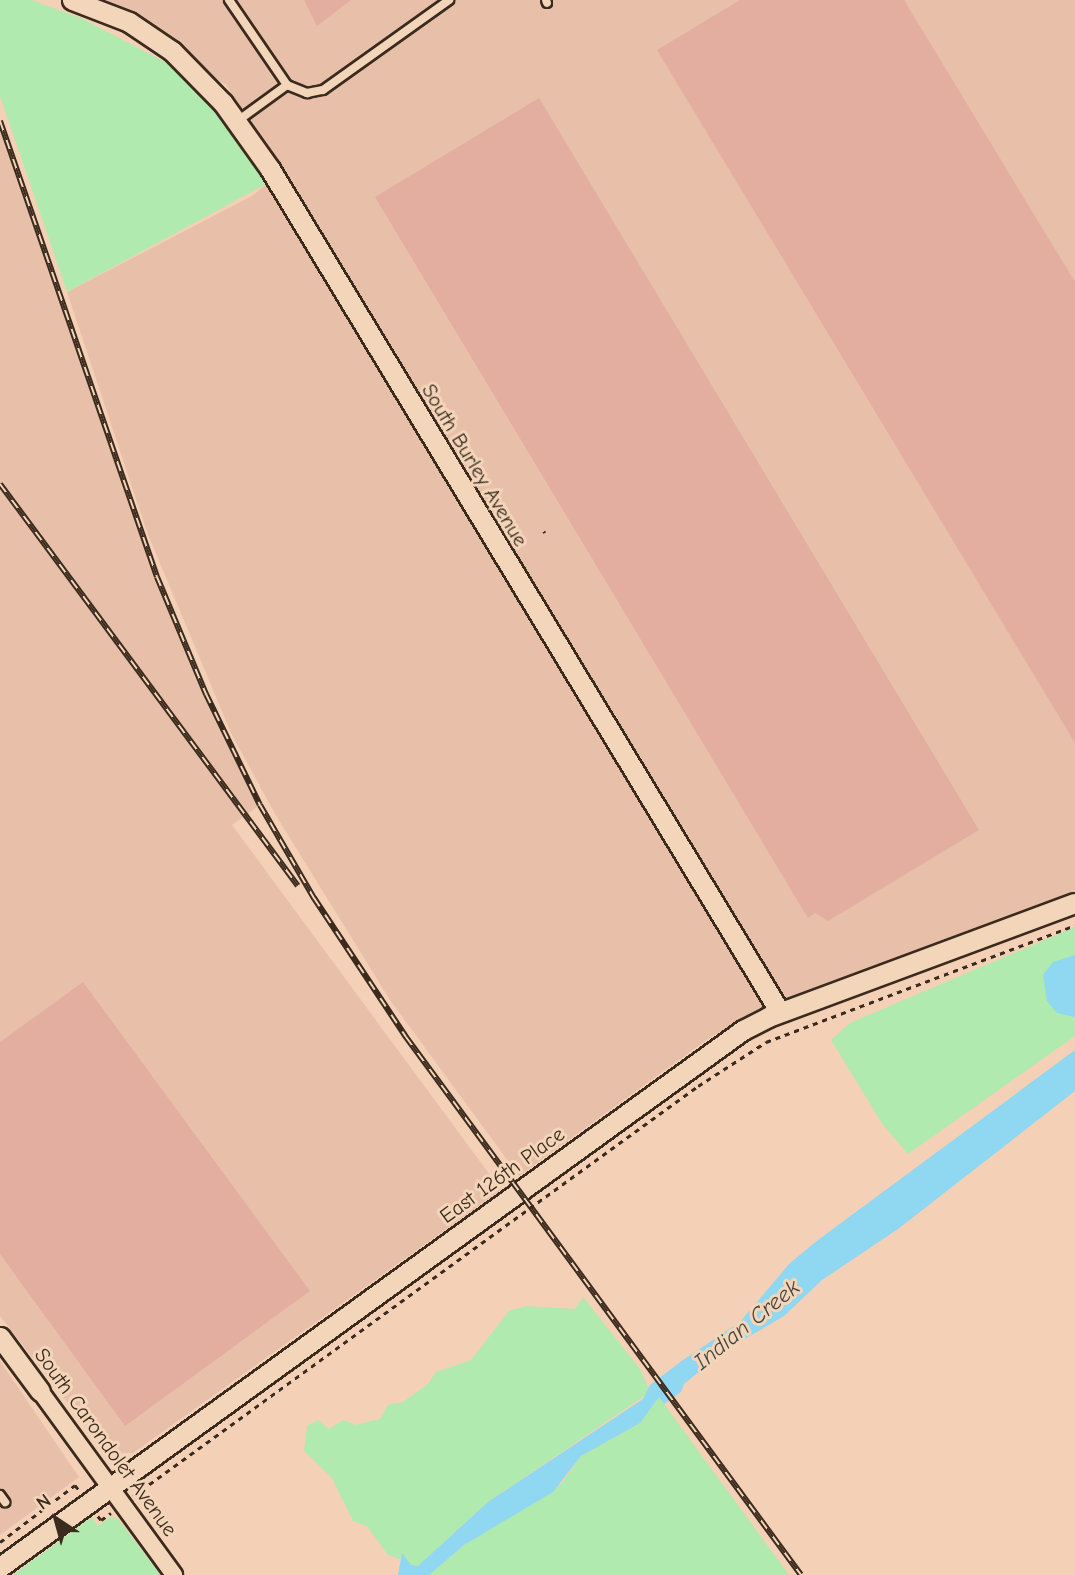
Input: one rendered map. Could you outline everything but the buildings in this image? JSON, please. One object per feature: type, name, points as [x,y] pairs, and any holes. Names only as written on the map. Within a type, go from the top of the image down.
[{"type":"street","name":"South Burley Avenue","points":[[72,0],[153,36],[203,81],[270,169],[780,1012]]},
{"type":"street","name":"East 126th Place","points":[[0,1567],[711,1052],[780,1012],[1075,903]]},
{"type":"street","name":"South Carondolet Avenue","points":[[0,1337],[174,1575]]},
{"type":"lane","points":[[229,0],[287,85],[307,93],[323,90],[449,0]]},
{"type":"lane","points":[[236,122],[287,85]]},
{"type":"path","points":[[139,1492],[698,1086],[766,1042],[1075,925]]},
{"type":"path","points":[[0,1542],[75,1485]]},
{"type":"path","points":[[97,1515],[101,1520],[108,1515]]},
{"type":"shaded area","points":[[99,0],[1075,0],[1075,892],[758,1009],[708,1039],[519,1176],[390,1000],[275,814],[231,733],[147,532],[67,292],[252,196],[284,170],[226,85]]},
{"type":"shaded area","points":[[0,121],[157,577],[206,694],[260,805],[232,825],[501,1190],[133,1453],[116,1453],[100,1444],[0,1316]]},
{"type":"shaded area","points":[[0,1361],[79,1477],[0,1535]]},
{"type":"green space","points":[[0,0],[32,0],[83,19],[182,71],[218,106],[266,184],[67,292],[0,96]]},
{"type":"green space","points":[[1075,927],[1075,1036],[908,1154],[883,1125],[831,1040],[850,1023]]},
{"type":"green space","points":[[583,1297],[640,1369],[650,1392],[488,1502],[418,1566],[411,1565],[402,1554],[400,1559],[388,1555],[367,1526],[353,1521],[332,1478],[304,1451],[307,1426],[318,1420],[329,1429],[343,1420],[356,1425],[380,1419],[388,1405],[403,1402],[428,1384],[436,1372],[471,1360],[509,1311],[526,1306],[575,1309]]},
{"type":"green space","points":[[659,1397],[789,1575],[429,1575],[464,1545],[562,1483],[581,1456],[640,1423]]},
{"type":"green space","points":[[92,1517],[98,1526],[110,1517],[118,1519],[161,1575],[13,1575]]},
{"type":"water","points":[[1075,955],[1075,1017],[1057,1013],[1047,1001],[1043,975],[1053,962]]},
{"type":"water","name":"Indian Creek","points":[[1075,1050],[1075,1091],[898,1229],[822,1280],[784,1316],[726,1350],[684,1384],[681,1392],[664,1404],[659,1397],[640,1423],[581,1456],[553,1492],[464,1545],[429,1575],[398,1575],[402,1553],[411,1565],[418,1566],[488,1502],[643,1399],[650,1385],[740,1322],[790,1263],[818,1240]]},
{"type":"railway","points":[[0,121],[157,577],[206,694],[260,805],[314,898],[406,1037],[801,1575]]},
{"type":"railway","points":[[0,484],[298,886]]}]
